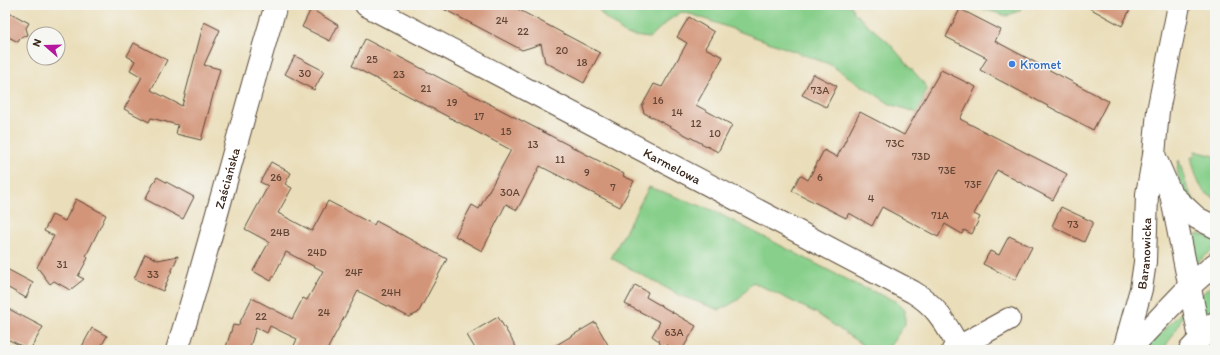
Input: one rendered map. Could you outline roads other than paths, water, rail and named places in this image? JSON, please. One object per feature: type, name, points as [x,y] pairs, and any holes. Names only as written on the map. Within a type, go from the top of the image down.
[{"type":"street","name":"Zaściańska","points":[[177,350],[206,259],[255,74],[276,5]]},
{"type":"street","name":"Karmelowa","points":[[366,5],[927,300],[942,316],[956,348]]},
{"type":"street","name":"Baranowicka","points":[[1124,350],[1141,289],[1144,262],[1147,194],[1154,155],[1158,111],[1179,5]]},
{"type":"street","name":"Baranowicka","points":[[1154,155],[1171,194],[1202,337]]},
{"type":"street","name":"Baranowicka","points":[[1171,194],[1197,218],[1215,227]]},
{"type":"street","points":[[1129,350],[1190,286],[1215,264]]},
{"type":"street","points":[[956,348],[1009,319]]},
{"type":"place","name":"Kromet","points":[[1012,64]]}]
